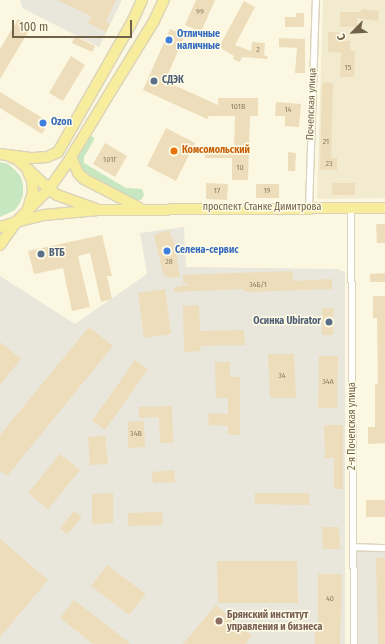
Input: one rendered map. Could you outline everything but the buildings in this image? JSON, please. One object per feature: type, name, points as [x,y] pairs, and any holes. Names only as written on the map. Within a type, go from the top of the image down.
[{"type":"main road","points":[[4,154],[33,158],[47,157],[58,152],[131,24],[142,0]]},
{"type":"main road","points":[[0,245],[16,222],[49,189],[71,157],[154,21],[164,0]]},
{"type":"main road","points":[[4,154],[18,160],[26,169],[57,195],[98,210]]},
{"type":"main road","name":"проспект Станке Димитрова","points":[[71,157],[78,173],[84,179],[140,208]]},
{"type":"main road","points":[[25,214],[31,203],[33,192],[32,180],[26,169]]},
{"type":"main road","name":"проспект Станке Димитрова","points":[[0,227],[44,215],[98,210],[140,208],[385,208]]},
{"type":"street","name":"Почепская улица","points":[[309,208],[316,0]]},
{"type":"street","name":"2-я Почепская улица","points":[[351,208],[354,644]]},
{"type":"street","points":[[353,547],[385,548]]},
{"type":"shaded area","points":[[20,0],[122,0],[99,47],[22,8]]},
{"type":"shaded area","points":[[323,0],[385,0],[385,198],[317,199]]},
{"type":"shaded area","points":[[184,227],[186,267],[337,269],[345,272],[345,644],[0,644],[0,276],[75,324],[147,274],[140,233]]},
{"type":"shaded area","points":[[353,547],[385,548],[385,644],[354,644]]},
{"type":"green space","points":[[91,136],[94,140],[84,157],[84,163],[126,188],[142,189],[144,195],[141,200],[134,200],[115,192],[80,168],[76,161],[77,153],[86,138]]},
{"type":"green space","points":[[0,162],[8,164],[21,177],[23,195],[15,210],[0,217]]},
{"type":"place","name":"Отличные наличные","points":[[169,40]]},
{"type":"place","name":"СДЭК","points":[[154,81]]},
{"type":"place","name":"Ozon","points":[[43,123]]},
{"type":"place","name":"Комсомольский","points":[[174,151]]},
{"type":"place","name":"Селена-сервис","points":[[167,251]]},
{"type":"place","name":"ВТБ","points":[[41,254]]},
{"type":"place","name":"Осинка Ubirator","points":[[329,322]]},
{"type":"place","name":"Брянский институт управления и бизнеса","points":[[219,621]]}]
